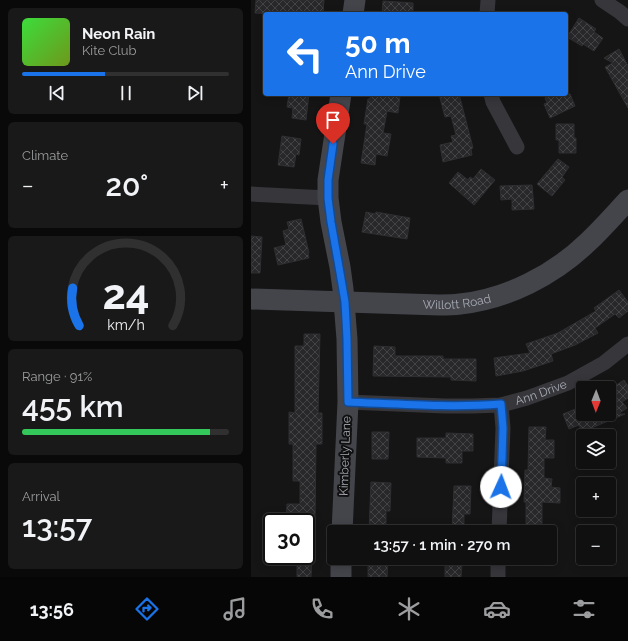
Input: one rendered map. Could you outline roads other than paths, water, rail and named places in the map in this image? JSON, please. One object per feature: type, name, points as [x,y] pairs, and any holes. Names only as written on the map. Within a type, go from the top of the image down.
[{"type":"street","points":[[353,12],[355,0]]},
{"type":"street","points":[[487,12],[488,0]]},
{"type":"street","points":[[603,0],[628,19]]},
{"type":"street","name":"Kimberly Lane","points":[[341,96],[328,180],[328,198],[345,302],[347,339],[348,402],[342,525]]},
{"type":"street","points":[[492,96],[493,102],[517,147]]},
{"type":"street","points":[[251,194],[328,198]]},
{"type":"street","name":"Willott Road","points":[[251,299],[439,305],[461,304],[499,296],[545,275],[561,264],[587,243],[628,200]]},
{"type":"street","name":"Ann Drive","points":[[348,402],[445,406],[501,404],[527,398],[568,383],[604,363],[628,344]]},
{"type":"street","points":[[499,525],[503,428],[501,404]]},
{"type":"street","points":[[341,565],[341,577]]},
{"type":"street","points":[[498,565],[498,577]]}]
